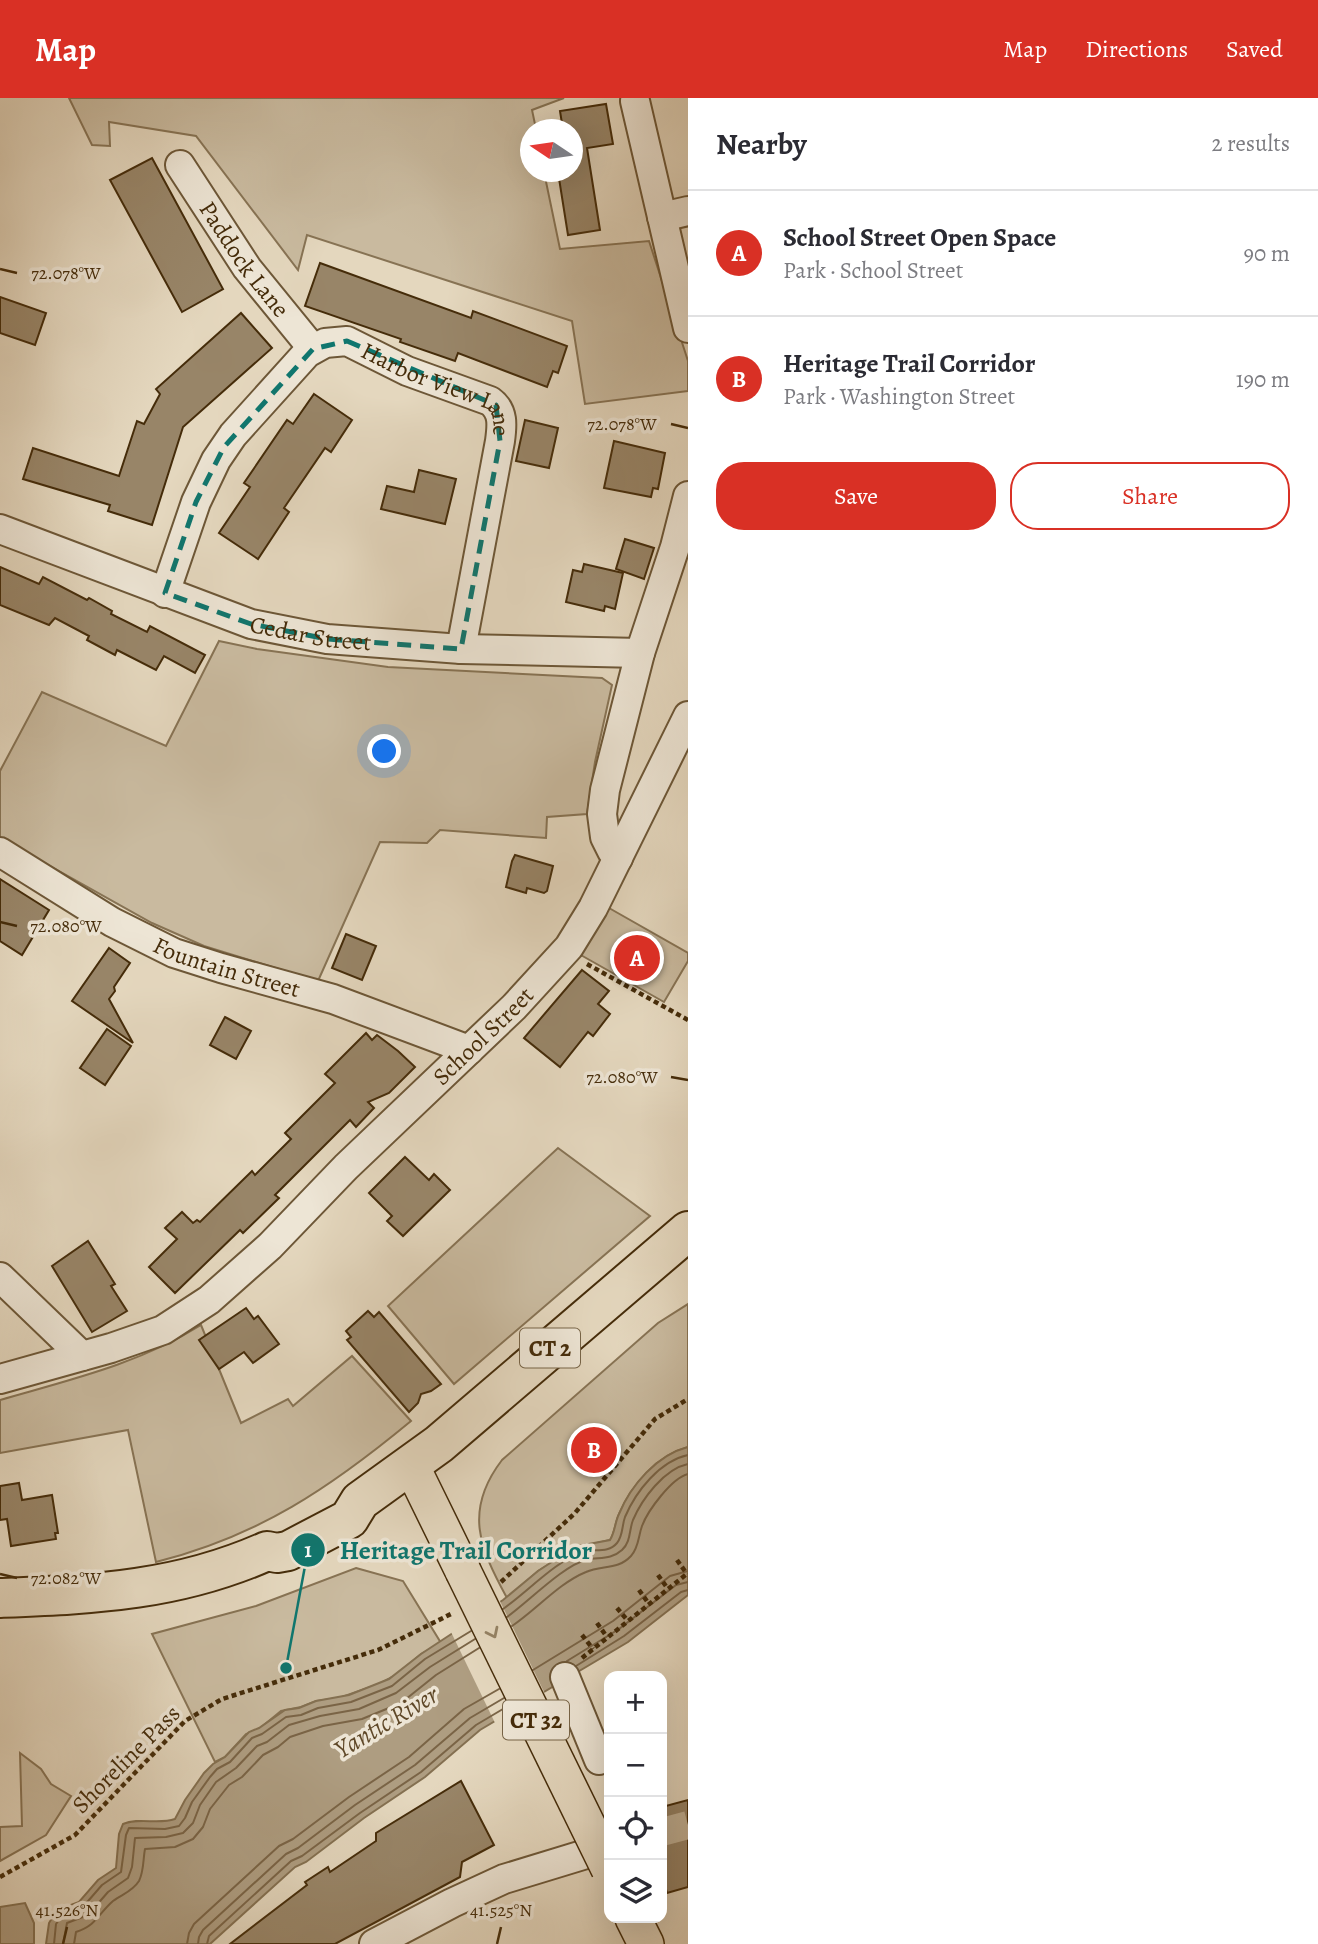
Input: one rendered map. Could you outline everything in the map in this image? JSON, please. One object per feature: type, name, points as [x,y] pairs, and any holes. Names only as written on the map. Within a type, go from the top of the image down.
[{"type":"highway","name":"CT 2","points":[[0,1598],[79,1595],[167,1584],[267,1551],[288,1551],[342,1524],[354,1514],[360,1501],[411,1465],[688,1231]]},
{"type":"main road","name":"CT 32","points":[[411,1465],[605,1860]]},
{"type":"main road","points":[[636,1923],[646,1944]]},
{"type":"street","points":[[635,101],[675,214],[688,328]]},
{"type":"street","name":"Paddock Lane","points":[[180,165],[247,268],[313,349]]},
{"type":"street","name":"Harbor View Lane","points":[[165,593],[196,502],[224,447],[313,349],[325,343],[347,341],[407,371],[490,401],[499,410],[502,426],[500,441],[461,649]]},
{"type":"street","points":[[618,858],[605,837],[603,802],[640,653],[688,496]]},
{"type":"street","name":"Cedar Street","points":[[0,529],[251,624],[327,639],[461,649],[640,653]]},
{"type":"street","name":"School Street","points":[[0,1379],[144,1338],[209,1300],[270,1246],[346,1167],[514,1007],[565,952],[593,908],[688,716]]},
{"type":"street","name":"Fountain Street","points":[[0,852],[112,922],[174,953],[333,999],[468,1050]]},
{"type":"street","points":[[0,1277],[82,1356]]},
{"type":"street","points":[[572,1669],[599,1760]]},
{"type":"street","points":[[374,1944],[452,1903],[504,1880],[604,1849]]},
{"type":"path","points":[[565,952],[688,1020]]},
{"type":"path","points":[[499,1583],[575,1513],[655,1419],[688,1399]]},
{"type":"path","points":[[572,1669],[607,1637],[687,1574],[677,1560]]},
{"type":"path","points":[[658,1574],[668,1589]]},
{"type":"path","points":[[639,1590],[649,1604]]},
{"type":"path","points":[[617,1608],[628,1621]]},
{"type":"path","name":"Shoreline Pass","points":[[0,1877],[75,1835],[185,1721],[222,1699],[378,1650],[454,1612]]},
{"type":"path","points":[[597,1623],[607,1637]]},
{"type":"path","points":[[582,1635],[593,1649]]},
{"type":"highlighted area","points":[[347,341],[496,405],[500,441],[461,649],[327,639],[251,624],[165,593],[196,502],[224,447],[313,349]]},
{"type":"shaded area","points":[[69,98],[564,98],[532,110],[534,119],[520,119],[520,182],[546,182],[560,249],[649,241],[688,361],[688,391],[585,404],[572,321],[307,235],[298,270],[196,136],[109,122],[110,146],[92,145]]},
{"type":"shaded area","points":[[219,641],[257,649],[388,667],[602,678],[612,685],[587,814],[547,817],[546,838],[440,830],[427,843],[380,842],[318,981],[204,946],[152,923],[0,838],[0,771],[42,692],[166,746]]},
{"type":"shaded area","points":[[609,908],[688,953],[688,961],[664,1002],[579,954]]},
{"type":"shaded area","points":[[558,1148],[650,1216],[454,1384],[388,1306]]},
{"type":"shaded area","points":[[688,1304],[688,1447],[656,1464],[638,1482],[624,1503],[610,1540],[575,1548],[538,1571],[507,1598],[489,1563],[480,1529],[479,1513],[490,1479],[502,1460],[658,1323]]},
{"type":"shaded area","points":[[201,1325],[241,1423],[288,1399],[293,1406],[352,1356],[411,1421],[351,1468],[292,1507],[228,1538],[156,1562],[128,1430],[0,1453],[0,1400],[128,1361]]},
{"type":"shaded area","points":[[356,1568],[403,1581],[441,1643],[379,1684],[339,1698],[316,1701],[281,1711],[259,1729],[246,1734],[225,1757],[215,1762],[152,1634],[256,1606]]},
{"type":"shaded area","points":[[20,1753],[41,1769],[51,1784],[71,1796],[46,1835],[0,1861],[0,1827],[22,1826]]},
{"type":"water","name":"Yantic River","points":[[688,1447],[688,1595],[628,1642],[480,1730],[425,1777],[306,1862],[295,1867],[210,1944],[46,1944],[49,1923],[57,1910],[79,1902],[98,1880],[116,1868],[119,1834],[123,1824],[175,1819],[204,1773],[225,1757],[249,1732],[285,1710],[349,1695],[389,1679],[564,1554],[578,1546],[610,1540],[624,1503],[638,1482],[666,1457]]},
{"type":"water","points":[[25,1903],[34,1923],[34,1944],[0,1944],[0,1907]]},
{"type":"pier","points":[[499,1599],[546,1696],[496,1725],[451,1632]]},
{"type":"building","points":[[606,104],[613,144],[587,148],[600,230],[568,235],[560,182],[583,182],[583,119],[561,119],[560,111]]},
{"type":"building","points":[[152,158],[223,289],[182,312],[110,180]]},
{"type":"building","points":[[320,263],[471,318],[473,311],[567,346],[558,373],[553,371],[547,387],[458,353],[455,361],[305,306]]},
{"type":"building","points":[[0,297],[46,313],[35,345],[0,333]]},
{"type":"building","points":[[241,313],[272,348],[183,427],[152,525],[108,511],[110,505],[23,479],[33,448],[119,476],[137,421],[144,424],[160,394],[156,389]]},
{"type":"building","points":[[314,394],[352,420],[331,452],[325,448],[284,508],[289,512],[258,559],[219,533],[250,487],[244,483],[287,420],[293,424]]},
{"type":"building","points":[[525,420],[558,428],[549,468],[516,461]]},
{"type":"building","points":[[614,441],[665,453],[658,489],[653,488],[651,497],[604,488]]},
{"type":"building","points":[[419,470],[456,479],[445,524],[381,509],[387,486],[414,492]]},
{"type":"building","points":[[625,539],[654,548],[644,579],[616,569]]},
{"type":"building","points":[[584,564],[623,573],[615,609],[605,606],[604,611],[566,602],[573,570],[582,572]]},
{"type":"building","points":[[0,567],[39,584],[43,577],[87,600],[89,598],[112,611],[111,614],[147,632],[150,626],[205,655],[195,673],[164,656],[156,670],[117,650],[115,655],[87,640],[89,636],[55,618],[49,625],[0,605]]},
{"type":"building","points":[[515,855],[553,866],[547,891],[544,893],[527,888],[526,893],[506,887]]},
{"type":"building","points":[[0,879],[49,910],[22,955],[0,941]]},
{"type":"building","points":[[346,934],[376,946],[362,980],[332,968]]},
{"type":"building","points":[[109,948],[130,963],[109,999],[133,1043],[72,1001]]},
{"type":"building","points":[[582,970],[609,991],[598,1004],[610,1014],[593,1036],[588,1032],[560,1067],[524,1038]]},
{"type":"building","points":[[225,1017],[251,1031],[236,1059],[210,1045]]},
{"type":"building","points":[[107,1029],[131,1046],[105,1085],[80,1068]]},
{"type":"building","points":[[366,1033],[372,1040],[377,1035],[415,1067],[389,1093],[368,1102],[374,1108],[356,1127],[350,1120],[275,1195],[279,1198],[243,1233],[240,1230],[175,1293],[149,1267],[177,1239],[165,1228],[182,1212],[193,1223],[197,1220],[200,1222],[252,1171],[255,1175],[291,1139],[285,1133],[335,1083],[325,1074]]},
{"type":"building","points":[[405,1157],[429,1180],[434,1174],[450,1190],[403,1236],[387,1221],[392,1216],[369,1193]]},
{"type":"building","points":[[88,1241],[115,1284],[111,1286],[127,1311],[92,1332],[52,1266]]},
{"type":"building","points":[[246,1308],[254,1319],[258,1316],[279,1344],[253,1363],[244,1352],[219,1369],[199,1340]]},
{"type":"building","points":[[368,1311],[374,1317],[379,1312],[441,1384],[421,1394],[418,1403],[409,1412],[347,1340],[351,1337],[346,1331]]},
{"type":"building","points":[[19,1483],[22,1500],[52,1495],[58,1533],[55,1533],[56,1539],[11,1546],[7,1519],[0,1520],[0,1486]]},
{"type":"building","points":[[461,1781],[494,1845],[462,1862],[460,1877],[335,1944],[230,1944],[307,1885],[305,1882],[328,1867],[330,1872],[376,1841],[376,1833]]},
{"type":"building","points":[[688,1800],[688,1887],[667,1893],[667,1860],[667,1806]]},
{"type":"tunnel","points":[[667,1831],[688,1825]]},
{"type":"place","name":"School Street Open Space","points":[[637,958]]},
{"type":"place","name":"Heritage Trail Corridor","points":[[594,1450]]},
{"type":"place","name":"Heritage Trail Corridor","points":[[286,1668]]}]
